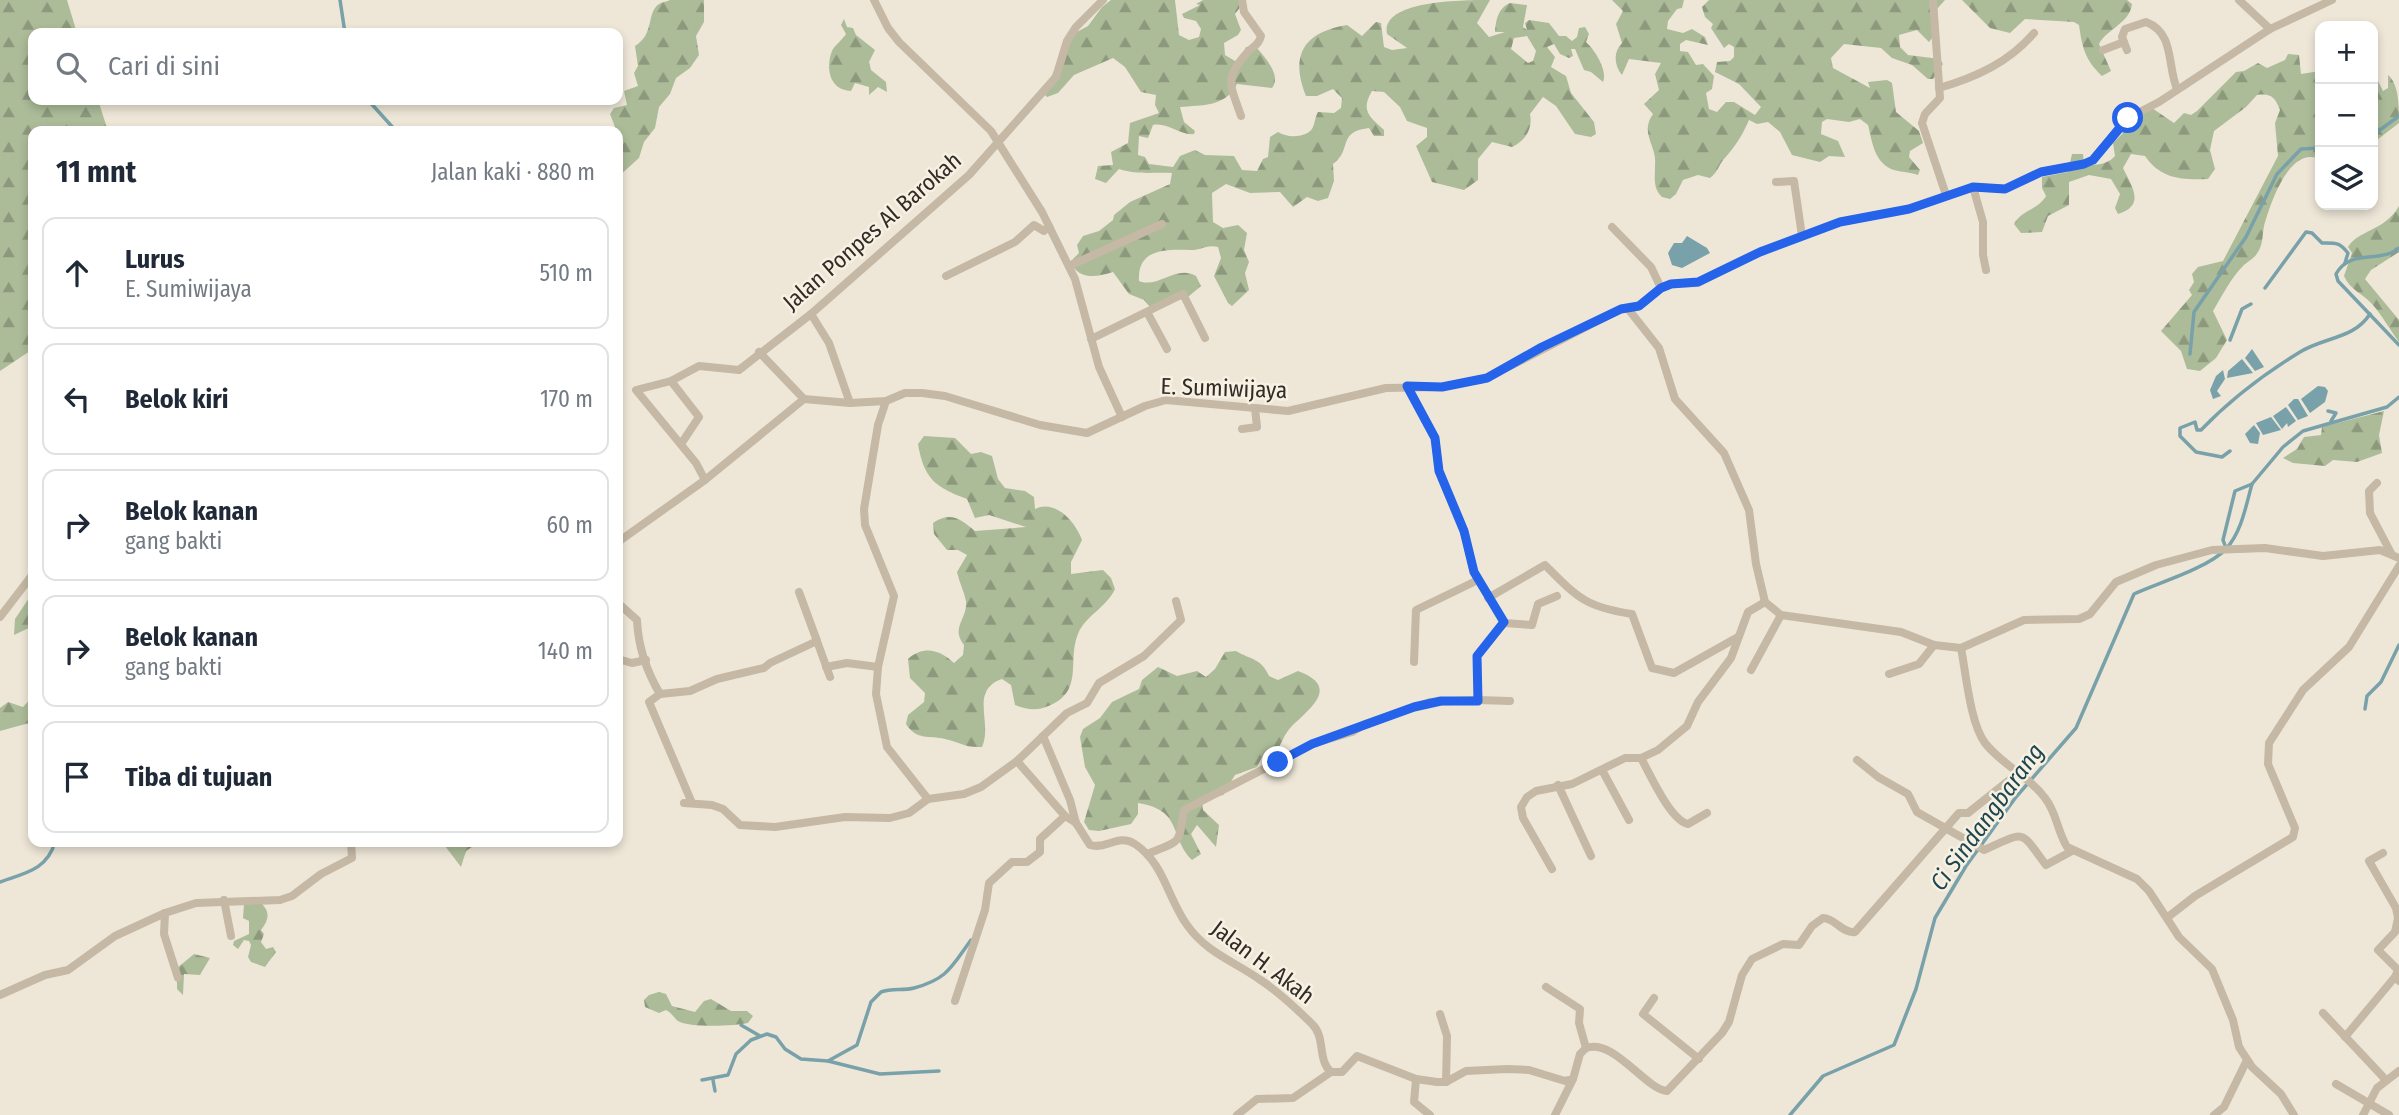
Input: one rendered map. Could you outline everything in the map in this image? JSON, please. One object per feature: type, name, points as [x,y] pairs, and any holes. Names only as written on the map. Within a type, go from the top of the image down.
[{"type":"street","points":[[874,0],[888,28],[899,42],[981,120],[1049,226],[1069,266],[1099,367],[1122,417]]},
{"type":"street","name":"Jalan Ponpes Al Barokah","points":[[681,444],[636,390],[671,381],[699,366],[740,370],[759,352],[811,314],[930,212],[996,143],[1056,76],[1067,41],[1081,19],[1103,0]]},
{"type":"street","points":[[1241,116],[1230,88],[1231,75],[1246,54],[1259,44],[1261,36],[1244,12],[1242,0]]},
{"type":"street","points":[[1933,0],[1938,102],[1925,114],[1922,123],[1946,195]]},
{"type":"street","points":[[2239,0],[2270,29]]},
{"type":"street","name":"E. Sumiwijaya","points":[[804,399],[850,403],[886,401],[905,393],[945,396],[1040,425],[1087,433],[1144,406],[1166,400],[1288,411],[1407,386],[1442,387],[1487,378],[1621,309],[1629,310],[1639,306],[1661,288],[1671,284],[1698,282],[1760,252],[1840,222],[1909,209],[1973,187],[2005,189],[2041,172],[2093,160],[2128,118],[2270,29],[2332,0]]},
{"type":"street","points":[[2103,50],[2125,46],[2125,29],[2146,22],[2154,25],[2165,38],[2171,56],[2171,75],[2177,89]]},
{"type":"street","points":[[1939,88],[1996,67],[2018,52],[2034,33]]},
{"type":"street","points":[[1776,182],[1794,181],[1802,236]]},
{"type":"street","points":[[1973,187],[1983,222],[1986,270]]},
{"type":"street","points":[[1069,266],[1162,224]]},
{"type":"street","points":[[946,276],[1015,242],[1034,225],[1044,231],[1049,226]]},
{"type":"street","points":[[1612,227],[1651,267],[1661,288]]},
{"type":"street","points":[[1091,339],[1183,295],[1205,338]]},
{"type":"street","points":[[1629,310],[1659,348],[1675,399],[1724,453],[1749,510],[1756,564],[1765,602],[1781,615],[1901,632],[1934,645],[1961,648],[2024,620],[2078,619],[2090,614],[2116,582],[2156,565],[2212,550],[2240,548],[2300,555],[2372,550],[2395,556]]},
{"type":"street","points":[[1147,312],[1167,349]]},
{"type":"street","points":[[811,314],[829,343],[850,403]]},
{"type":"street","points":[[623,538],[705,480],[804,399],[759,352]]},
{"type":"street","points":[[671,381],[699,417],[681,444],[705,480]]},
{"type":"street","points":[[1407,386],[1435,438],[1439,471],[1464,531],[1478,580],[1504,622]]},
{"type":"street","points":[[886,401],[878,425],[864,509],[864,525],[894,596],[878,667],[876,694],[887,747],[928,799]]},
{"type":"street","points":[[1242,429],[1257,427],[1255,408]]},
{"type":"street","points":[[2377,483],[2369,491],[2370,513],[2395,556]]},
{"type":"street","points":[[1488,598],[1545,565],[1570,591],[1598,609],[1632,614],[1652,668],[1674,673],[1738,637]]},
{"type":"street","points":[[2168,917],[2195,896],[2293,837],[2295,828],[2266,757],[2270,743],[2304,690],[2349,647],[2399,566]]},
{"type":"street","points":[[1414,662],[1416,610],[1478,580]]},
{"type":"street","points":[[0,617],[28,581]]},
{"type":"street","points":[[799,592],[830,677]]},
{"type":"street","points":[[1504,622],[1532,625],[1538,604],[1557,596]]},
{"type":"street","points":[[817,641],[764,668],[717,679],[690,691],[660,694],[649,702],[688,803],[712,804],[723,809],[740,825],[775,827],[845,817],[890,818],[909,813],[928,799],[964,794],[981,787],[1017,761],[1067,713],[1087,703],[1099,684],[1133,665],[1172,629],[1181,617],[1176,601]]},
{"type":"street","points":[[1552,870],[1523,818],[1521,807],[1527,797],[1558,785],[1572,784],[1625,758],[1641,758],[1658,750],[1687,726],[1698,702],[1731,658],[1748,612],[1765,602]]},
{"type":"street","points":[[623,607],[637,620],[638,638],[651,678],[660,694]]},
{"type":"street","points":[[1751,670],[1781,615]]},
{"type":"street","points":[[1478,701],[1477,656],[1504,622]]},
{"type":"street","points":[[1889,674],[1919,664],[1934,645]]},
{"type":"street","points":[[1961,648],[1978,731],[1986,745],[2036,786],[2053,808],[2063,841],[2072,851],[2137,880],[2168,917],[2179,937],[2212,969],[2230,1014],[2239,1047],[2247,1060],[2281,1094],[2294,1115]]},
{"type":"street","points":[[623,660],[632,663],[646,660]]},
{"type":"street","points":[[826,667],[847,663],[878,667]]},
{"type":"street","points":[[1017,761],[1065,816],[1076,823],[1093,846],[1100,847],[1118,839],[1128,840],[1147,854],[1175,841],[1184,831],[1185,810],[1195,802],[1251,778],[1312,744],[1430,702],[1510,701]]},
{"type":"street","points":[[1043,736],[1070,800],[1076,823]]},
{"type":"street","points":[[1641,758],[1658,791],[1681,822],[1688,824],[1707,813]]},
{"type":"street","points":[[1857,760],[1878,777],[1908,794],[1917,812],[1984,850],[2016,836],[2026,838],[2046,865],[2072,851]]},
{"type":"street","points":[[1602,770],[1629,820]]},
{"type":"street","points":[[1555,1115],[1573,1079],[1580,1054],[1586,1048],[1595,1047],[1626,1060],[1660,1091],[1667,1091],[1730,1022],[1742,975],[1752,959],[1783,944],[1799,945],[1812,926],[1823,918],[1830,918],[1848,932],[1855,932],[1959,813],[1968,813],[2021,775]]},
{"type":"street","points":[[1558,785],[1591,856]]},
{"type":"street","points":[[955,1001],[981,923],[989,883],[1012,862],[1027,862],[1040,852],[1040,839],[1065,816]]},
{"type":"street","points":[[0,995],[45,975],[68,970],[115,936],[196,902],[267,901],[292,896],[321,874],[352,858],[351,847]]},
{"type":"street","points":[[2345,1037],[2397,979],[2398,970],[2378,950],[2398,927],[2398,907],[2369,861],[2383,853]]},
{"type":"street","name":"Jalan H. Akah","points":[[1147,854],[1163,877],[1186,925],[1204,944],[1224,961],[1264,982],[1314,1026],[1320,1036],[1325,1065],[1331,1072]]},
{"type":"street","points":[[224,900],[231,936]]},
{"type":"street","points":[[165,913],[164,934],[178,978]]},
{"type":"street","points":[[1546,987],[1580,1009],[1578,1023],[1586,1048]]},
{"type":"street","points":[[1654,998],[1643,1014],[1699,1059]]},
{"type":"street","points":[[2323,1013],[2385,1079]]},
{"type":"street","points":[[1440,1014],[1447,1036],[1446,1082]]},
{"type":"street","points":[[1237,1115],[1257,1099],[1293,1098],[1331,1072],[1339,1074],[1355,1057],[1416,1080],[1446,1082],[1457,1073],[1466,1071],[1507,1069],[1529,1070],[1565,1081],[1573,1079]]},
{"type":"street","points":[[2214,1115],[2224,1107],[2247,1060]]},
{"type":"street","points":[[2363,1115],[2368,1101],[2385,1079],[2399,1071]]},
{"type":"street","points":[[1416,1080],[1415,1105],[1430,1115]]},
{"type":"street","points":[[2336,1084],[2389,1115]]},
{"type":"green space","points":[[0,0],[67,0],[75,28],[28,28],[28,105],[100,105],[106,126],[28,126],[28,352],[0,371]]},
{"type":"green space","points":[[670,0],[704,0],[704,22],[696,36],[699,55],[690,68],[676,78],[670,94],[659,107],[655,128],[644,142],[639,158],[623,172],[623,126],[615,126],[610,114],[614,108],[627,105],[624,91],[638,86],[634,73],[638,66],[635,46],[645,36],[655,8]]},
{"type":"green space","points":[[1111,0],[1175,0],[1179,35],[1189,40],[1199,37],[1201,29],[1196,21],[1184,18],[1182,14],[1200,5],[1196,4],[1203,0],[1241,0],[1242,5],[1235,14],[1241,30],[1238,35],[1224,43],[1225,55],[1235,61],[1240,59],[1246,47],[1256,47],[1274,72],[1275,83],[1272,88],[1237,84],[1227,97],[1220,101],[1180,107],[1184,122],[1195,131],[1194,134],[1164,125],[1153,125],[1148,138],[1139,136],[1138,155],[1145,157],[1149,164],[1173,167],[1180,156],[1195,150],[1205,155],[1234,156],[1242,170],[1257,171],[1263,159],[1268,157],[1270,137],[1278,132],[1291,136],[1305,134],[1312,129],[1318,112],[1334,113],[1341,108],[1342,98],[1333,89],[1317,96],[1306,96],[1299,68],[1304,47],[1311,39],[1332,28],[1347,25],[1362,36],[1376,22],[1381,23],[1384,47],[1392,50],[1407,48],[1387,34],[1388,23],[1396,14],[1410,8],[1444,2],[1490,0],[1477,23],[1489,37],[1505,32],[1495,32],[1496,23],[1500,11],[1510,3],[1527,5],[1523,27],[1527,30],[1525,23],[1529,20],[1549,23],[1559,36],[1566,36],[1572,41],[1577,37],[1579,28],[1585,27],[1589,34],[1586,42],[1597,55],[1604,72],[1603,82],[1584,70],[1575,49],[1571,49],[1573,56],[1569,58],[1560,54],[1554,44],[1547,47],[1555,57],[1551,67],[1566,76],[1571,93],[1594,122],[1596,134],[1591,137],[1575,134],[1556,106],[1543,97],[1530,114],[1529,129],[1524,138],[1512,147],[1492,142],[1478,159],[1478,180],[1464,190],[1432,182],[1416,146],[1427,137],[1427,128],[1407,121],[1400,107],[1384,92],[1372,91],[1368,98],[1368,113],[1384,130],[1384,136],[1374,136],[1369,128],[1352,133],[1348,137],[1339,159],[1333,164],[1334,181],[1328,198],[1318,201],[1307,197],[1293,207],[1280,192],[1250,193],[1226,184],[1212,193],[1213,222],[1223,228],[1238,225],[1247,233],[1244,250],[1249,262],[1245,273],[1249,290],[1232,306],[1228,303],[1214,276],[1221,258],[1218,247],[1163,251],[1148,256],[1143,262],[1139,281],[1153,282],[1174,274],[1189,273],[1196,276],[1201,286],[1188,297],[1150,307],[1144,300],[1129,294],[1113,272],[1095,276],[1083,275],[1071,261],[1079,253],[1077,245],[1083,236],[1099,231],[1130,202],[1170,184],[1172,173],[1139,173],[1119,169],[1106,183],[1095,179],[1098,166],[1113,165],[1111,152],[1128,143],[1130,123],[1159,113],[1155,105],[1156,95],[1141,92],[1125,67],[1113,58],[1074,75],[1058,93],[1047,97],[1043,93],[1073,34],[1088,26],[1102,7]],"holes":[[[1527,36],[1536,51],[1533,61],[1528,63],[1511,49],[1514,38]]]},
{"type":"green space","points":[[1612,0],[1684,0],[1682,8],[1677,9],[1668,21],[1667,29],[1683,33],[1692,29],[1705,37],[1708,45],[1686,40],[1680,44],[1680,51],[1688,52],[1696,65],[1703,64],[1714,76],[1712,89],[1706,93],[1709,109],[1717,112],[1726,102],[1734,102],[1755,115],[1761,107],[1739,84],[1715,72],[1717,62],[1730,61],[1734,57],[1734,47],[1729,44],[1724,48],[1711,28],[1713,24],[1705,17],[1702,7],[1709,0],[1945,0],[1936,10],[1933,37],[1929,42],[1917,30],[1899,35],[1900,47],[1908,55],[1940,59],[1943,64],[1933,79],[1928,79],[1912,65],[1892,58],[1881,48],[1844,44],[1831,58],[1833,68],[1870,88],[1868,82],[1887,80],[1892,83],[1896,112],[1919,131],[1923,143],[1910,151],[1909,157],[1920,170],[1918,175],[1894,170],[1885,165],[1875,150],[1868,125],[1860,119],[1849,122],[1827,119],[1822,122],[1821,134],[1838,141],[1845,157],[1829,156],[1820,162],[1792,155],[1780,132],[1768,122],[1757,124],[1749,120],[1738,141],[1713,176],[1710,178],[1698,175],[1683,180],[1676,194],[1670,199],[1662,197],[1655,184],[1655,158],[1648,131],[1653,114],[1644,104],[1659,90],[1655,74],[1661,63],[1629,59],[1622,75],[1616,63],[1617,50],[1622,43],[1616,24],[1623,11]]},
{"type":"green space","points":[[1962,0],[2127,0],[2132,4],[2123,21],[2099,44],[2111,71],[2102,76],[2088,59],[2079,25],[2074,22],[2025,19],[2010,33],[1990,28]]},
{"type":"green space","points":[[844,19],[847,27],[853,28],[856,35],[875,50],[869,62],[871,70],[886,82],[887,92],[878,87],[869,95],[869,87],[855,83],[851,91],[843,90],[833,82],[829,70],[830,57],[833,49],[846,34],[841,25]]},
{"type":"green space","points":[[2288,54],[2299,55],[2301,74],[2315,72],[2315,158],[2300,160],[2285,176],[2269,210],[2259,251],[2235,276],[2213,311],[2227,340],[2216,358],[2200,371],[2187,369],[2181,351],[2161,331],[2192,295],[2189,290],[2194,282],[2192,274],[2198,267],[2223,261],[2278,156],[2275,123],[2280,110],[2272,97],[2257,95],[2246,107],[2214,131],[2210,150],[2215,169],[2208,179],[2189,179],[2165,174],[2145,156],[2131,154],[2123,168],[2134,195],[2132,206],[2127,210],[2118,214],[2115,208],[2120,194],[2111,179],[2089,175],[2069,182],[2069,205],[2048,216],[2042,232],[2021,233],[2014,224],[2046,196],[2042,188],[2042,177],[2068,172],[2072,154],[2083,154],[2084,163],[2088,164],[2101,164],[2112,159],[2115,156],[2113,143],[2124,132],[2120,127],[2127,122],[2136,122],[2132,117],[2149,106],[2174,123],[2184,113],[2191,115],[2197,111],[2236,72],[2244,71],[2258,63],[2267,68],[2285,60]]},
{"type":"green space","points":[[2388,75],[2398,96],[2399,123],[2378,139],[2378,81],[2383,91],[2388,88]]},
{"type":"green space","points":[[2399,206],[2399,252],[2371,270],[2365,279],[2399,320],[2399,342],[2376,308],[2350,285],[2344,276],[2352,253],[2348,247],[2352,241],[2387,221]]},
{"type":"green space","points":[[2384,411],[2379,435],[2382,453],[2357,462],[2333,460],[2325,466],[2293,463],[2283,458],[2297,449],[2304,437],[2321,435],[2322,427]]},
{"type":"green space","points":[[924,436],[955,438],[971,454],[981,452],[992,456],[998,479],[1005,488],[1025,491],[1034,497],[1035,509],[1057,509],[1075,526],[1082,540],[1071,562],[1071,574],[1103,570],[1111,578],[1115,589],[1085,622],[1078,634],[1071,683],[1061,699],[1042,708],[1015,705],[1011,685],[1002,679],[986,691],[985,738],[982,747],[919,735],[906,724],[908,715],[924,702],[925,693],[910,678],[908,659],[920,652],[932,651],[954,663],[963,655],[964,645],[960,639],[959,628],[966,601],[957,572],[967,555],[958,550],[947,550],[934,534],[933,523],[950,517],[960,520],[975,531],[1026,527],[989,515],[975,518],[967,499],[939,486],[928,474],[921,456],[918,444]]},
{"type":"green space","points":[[28,600],[28,628],[14,635],[15,619]]},
{"type":"green space","points":[[1236,651],[1259,663],[1269,676],[1278,680],[1298,671],[1311,677],[1318,684],[1320,691],[1313,705],[1287,732],[1277,750],[1262,757],[1257,767],[1235,775],[1223,795],[1202,798],[1203,810],[1219,825],[1216,847],[1197,825],[1191,834],[1201,854],[1192,860],[1169,818],[1152,807],[1138,803],[1138,814],[1131,824],[1099,831],[1089,830],[1084,822],[1095,785],[1085,767],[1080,737],[1083,729],[1100,718],[1112,702],[1139,689],[1142,680],[1158,667],[1177,676],[1197,671],[1206,677],[1215,669],[1225,652]]},
{"type":"green space","points":[[8,702],[23,707],[28,702],[28,723],[0,731],[0,708]]},
{"type":"green space","points":[[446,847],[472,847],[466,851],[461,867]]},
{"type":"green space","points":[[244,904],[262,904],[267,911],[267,920],[261,930],[264,934],[261,942],[266,949],[273,947],[276,952],[265,967],[251,962],[248,957],[251,945],[249,941],[244,940],[238,949],[233,945],[234,941],[249,934],[249,921],[243,918]]},
{"type":"green space","points":[[194,954],[210,958],[200,975],[184,974],[183,995],[177,989],[177,968]]},
{"type":"green space","points":[[659,992],[666,994],[672,1006],[695,1012],[704,1001],[711,999],[731,1011],[747,1011],[753,1016],[748,1023],[742,1024],[712,1026],[684,1023],[666,1010],[659,1013],[645,1007],[644,1000]]},
{"type":"water","points":[[1687,236],[1707,248],[1710,253],[1682,268],[1672,265],[1668,253],[1674,243],[1682,243]]},
{"type":"water","points":[[2252,349],[2264,367],[2255,371],[2245,358]]},
{"type":"water","points":[[2242,359],[2253,373],[2227,378],[2228,371]]},
{"type":"water","points":[[2223,370],[2225,379],[2217,391],[2221,396],[2213,399],[2210,390],[2216,376]]},
{"type":"water","points":[[2318,386],[2325,387],[2328,391],[2325,402],[2310,413],[2301,399]]},
{"type":"water","points":[[2298,399],[2308,416],[2298,420],[2288,405]]},
{"type":"water","points":[[2286,407],[2296,421],[2288,427],[2287,423],[2282,429],[2273,416]]},
{"type":"water","points":[[2271,417],[2281,430],[2263,435],[2256,423]]},
{"type":"water","points":[[2254,425],[2260,433],[2258,444],[2250,443],[2245,434]]},
{"type":"waterway","points":[[340,0],[344,28]]},
{"type":"waterway","points":[[373,105],[391,126]]},
{"type":"waterway","points":[[2378,131],[2399,116]]},
{"type":"waterway","points":[[2190,354],[2194,312],[2246,237],[2277,174],[2301,149],[2315,148]]},
{"type":"waterway","points":[[2265,288],[2306,232],[2312,233],[2322,243],[2340,245],[2348,253],[2345,263]]},
{"type":"waterway","points":[[2399,248],[2391,253],[2349,261],[2336,274],[2338,281],[2399,345]]},
{"type":"waterway","points":[[2230,340],[2242,309],[2251,304]]},
{"type":"waterway","points":[[2230,451],[2222,457],[2196,452],[2180,436],[2180,428],[2195,422],[2197,430],[2201,430],[2273,369],[2309,347],[2356,328],[2370,314]]},
{"type":"waterway","points":[[2226,548],[2223,540],[2235,491],[2252,484],[2283,447],[2303,431],[2387,407],[2399,397]]},
{"type":"waterway","points":[[2328,411],[2336,413],[2331,421]]},
{"type":"waterway","name":"Ci Sindangbarang","points":[[1790,1115],[1823,1076],[1894,1045],[1916,989],[1935,918],[1966,866],[2016,797],[2076,728],[2134,594],[2195,569],[2226,549],[2240,526],[2252,484]]},
{"type":"waterway","points":[[2365,709],[2367,696],[2381,682],[2399,645]]},
{"type":"waterway","points":[[0,882],[41,865],[53,847]]},
{"type":"waterway","points":[[828,1061],[857,1045],[871,1002],[881,992],[914,988],[942,976],[971,940]]},
{"type":"waterway","points":[[741,1025],[760,1036]]},
{"type":"waterway","points":[[702,1080],[728,1075],[736,1054],[751,1040],[767,1034],[776,1037],[785,1049],[801,1059],[828,1061],[880,1074],[939,1071]]},
{"type":"waterway","points":[[713,1080],[715,1091]]},
{"type":"route","points":[[1278,762],[1312,744],[1338,734],[1352,732],[1365,724],[1430,702],[1478,701],[1477,656],[1504,622],[1471,565],[1469,545],[1446,494],[1439,471],[1435,438],[1407,386],[1442,387],[1487,378],[1542,347],[1621,309],[1629,310],[1639,306],[1661,288],[1671,284],[1698,282],[1760,252],[1840,222],[1909,209],[1973,187],[1986,187],[1997,191],[2014,186],[2021,180],[2041,172],[2084,164],[2093,160],[2128,118]]}]
